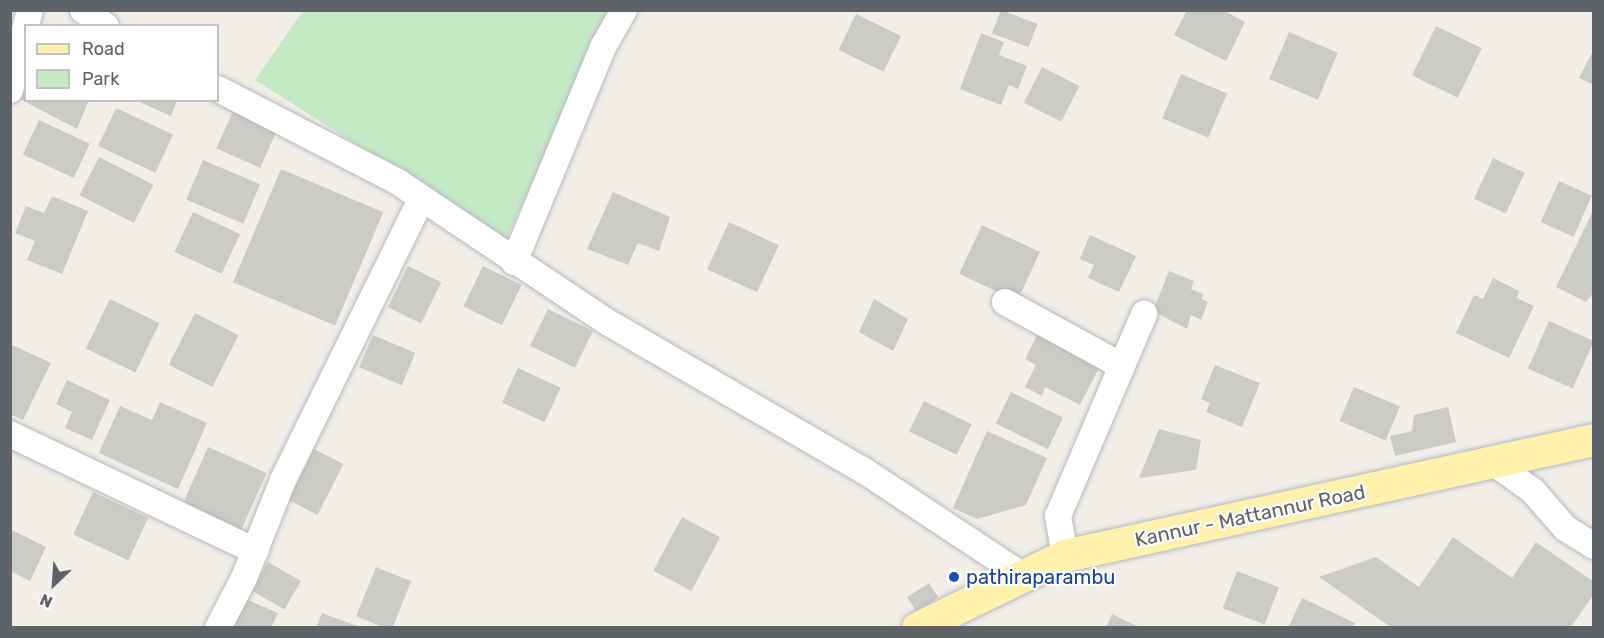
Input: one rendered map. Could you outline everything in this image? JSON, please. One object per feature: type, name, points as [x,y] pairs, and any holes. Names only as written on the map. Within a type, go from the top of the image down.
[{"type":"main road","name":"Kannur - Mattannur Road","points":[[918,627],[959,618],[1023,576],[1065,556],[1593,440]]},
{"type":"street","points":[[83,10],[103,24]]},
{"type":"street","points":[[514,262],[603,47],[624,10]]},
{"type":"street","points":[[10,90],[24,34]]},
{"type":"street","points":[[219,90],[422,198],[514,262],[620,329],[863,470],[1023,576]]},
{"type":"street","points":[[218,627],[255,551],[283,480],[422,198]]},
{"type":"street","points":[[1005,302],[1122,366]]},
{"type":"street","points":[[1065,556],[1058,516],[1144,314]]},
{"type":"street","points":[[10,434],[255,551]]},
{"type":"street","points":[[1494,463],[1533,491],[1565,528],[1593,546]]},
{"type":"green space","points":[[303,11],[612,11],[506,239],[255,80]]},
{"type":"building","points":[[1001,10],[1037,24],[1028,47],[992,33]]},
{"type":"building","points":[[1187,10],[1223,10],[1245,22],[1226,61],[1174,35]]},
{"type":"building","points":[[856,14],[901,36],[883,72],[838,50]]},
{"type":"building","points":[[1436,26],[1482,48],[1458,98],[1412,75]]},
{"type":"building","points":[[1289,32],[1338,53],[1318,100],[1269,79]]},
{"type":"building","points":[[981,33],[1004,42],[999,55],[1027,66],[1018,89],[1009,85],[1001,105],[960,89]]},
{"type":"building","points":[[1594,49],[1594,85],[1579,78]]},
{"type":"building","points":[[1042,67],[1079,86],[1061,122],[1024,103]]},
{"type":"building","points":[[1181,74],[1227,94],[1208,138],[1162,118]]},
{"type":"building","points":[[26,102],[88,102],[77,129]]},
{"type":"building","points":[[140,102],[176,102],[171,116]]},
{"type":"building","points":[[116,108],[173,135],[155,173],[98,146]]},
{"type":"building","points":[[233,111],[277,131],[260,168],[216,148]]},
{"type":"building","points":[[39,120],[90,144],[74,178],[23,154]]},
{"type":"building","points":[[99,157],[153,185],[134,223],[79,195]]},
{"type":"building","points":[[1493,158],[1525,173],[1506,214],[1474,199]]},
{"type":"building","points":[[203,160],[260,184],[243,224],[186,200]]},
{"type":"building","points":[[281,169],[383,212],[335,326],[233,282]]},
{"type":"building","points":[[1559,181],[1592,196],[1574,237],[1541,222]]},
{"type":"building","points":[[613,192],[670,217],[659,251],[638,243],[628,265],[587,249]]},
{"type":"building","points":[[52,196],[88,211],[62,274],[27,260],[35,241],[15,233],[26,206],[44,213]]},
{"type":"building","points":[[1594,209],[1594,292],[1586,302],[1556,287]]},
{"type":"building","points":[[193,212],[240,234],[222,274],[174,252]]},
{"type":"building","points":[[729,222],[779,245],[757,292],[707,269]]},
{"type":"building","points":[[982,225],[1040,252],[1017,301],[959,274]]},
{"type":"building","points":[[1090,235],[1136,256],[1119,292],[1088,278],[1094,265],[1080,259]]},
{"type":"building","points":[[408,266],[441,282],[421,324],[388,307]]},
{"type":"building","points":[[483,266],[522,285],[502,325],[463,306]]},
{"type":"building","points":[[1169,271],[1194,281],[1191,289],[1203,294],[1202,299],[1208,302],[1201,320],[1191,315],[1187,329],[1153,311]]},
{"type":"building","points":[[1493,278],[1519,291],[1517,298],[1534,306],[1509,358],[1456,333],[1474,295],[1483,299]]},
{"type":"building","points":[[110,299],[159,323],[135,373],[86,348]]},
{"type":"building","points":[[874,299],[908,319],[893,351],[859,332]]},
{"type":"building","points":[[548,309],[593,331],[575,368],[530,346]]},
{"type":"building","points":[[195,313],[239,335],[212,387],[169,365]]},
{"type":"building","points":[[1549,321],[1594,341],[1573,388],[1528,369]]},
{"type":"building","points":[[373,335],[415,353],[402,385],[359,367]]},
{"type":"building","points":[[1037,335],[1100,366],[1080,405],[1045,387],[1042,396],[1025,387],[1036,365],[1025,359]]},
{"type":"building","points":[[10,344],[51,363],[23,420],[10,414]]},
{"type":"building","points":[[1215,365],[1260,383],[1242,427],[1206,412],[1210,403],[1201,399]]},
{"type":"building","points":[[518,368],[561,388],[545,422],[502,402]]},
{"type":"building","points":[[67,380],[110,400],[92,440],[65,428],[72,412],[56,404]]},
{"type":"building","points":[[1354,387],[1400,407],[1386,441],[1340,421]]},
{"type":"building","points":[[1011,392],[1063,417],[1048,449],[996,423]]},
{"type":"building","points":[[924,401],[972,424],[957,455],[909,432]]},
{"type":"building","points":[[160,402],[207,423],[178,489],[99,453],[120,406],[152,420]]},
{"type":"building","points":[[1448,407],[1456,442],[1395,456],[1390,436],[1412,431],[1414,415]]},
{"type":"building","points":[[1159,429],[1201,440],[1196,470],[1139,478]]},
{"type":"building","points":[[987,431],[1047,458],[1026,505],[977,519],[953,508]]},
{"type":"building","points":[[208,447],[266,473],[239,534],[181,508]]},
{"type":"building","points":[[314,449],[343,464],[318,515],[288,500]]},
{"type":"building","points":[[93,492],[148,518],[128,560],[73,535]]},
{"type":"building","points":[[682,517],[720,537],[691,591],[653,571]]},
{"type":"building","points":[[10,529],[46,547],[30,581],[10,571]]},
{"type":"building","points":[[1453,537],[1512,578],[1536,542],[1594,582],[1594,594],[1570,628],[1392,628],[1319,577],[1376,557],[1419,587]]},
{"type":"building","points":[[268,562],[301,581],[284,610],[252,591]]},
{"type":"building","points":[[376,567],[411,581],[392,628],[385,628],[356,616]]},
{"type":"building","points":[[1237,571],[1279,587],[1265,624],[1223,608]]},
{"type":"building","points":[[929,583],[938,597],[916,611],[907,597]]},
{"type":"building","points":[[243,598],[278,613],[271,628],[230,628]]},
{"type":"building","points":[[1302,598],[1355,623],[1352,628],[1288,628]]},
{"type":"building","points":[[322,613],[360,627],[360,628],[316,628]]},
{"type":"building","points":[[1112,614],[1141,628],[1106,628]]},
{"type":"place","name":"pathiraparambu","points":[[954,577]]}]
